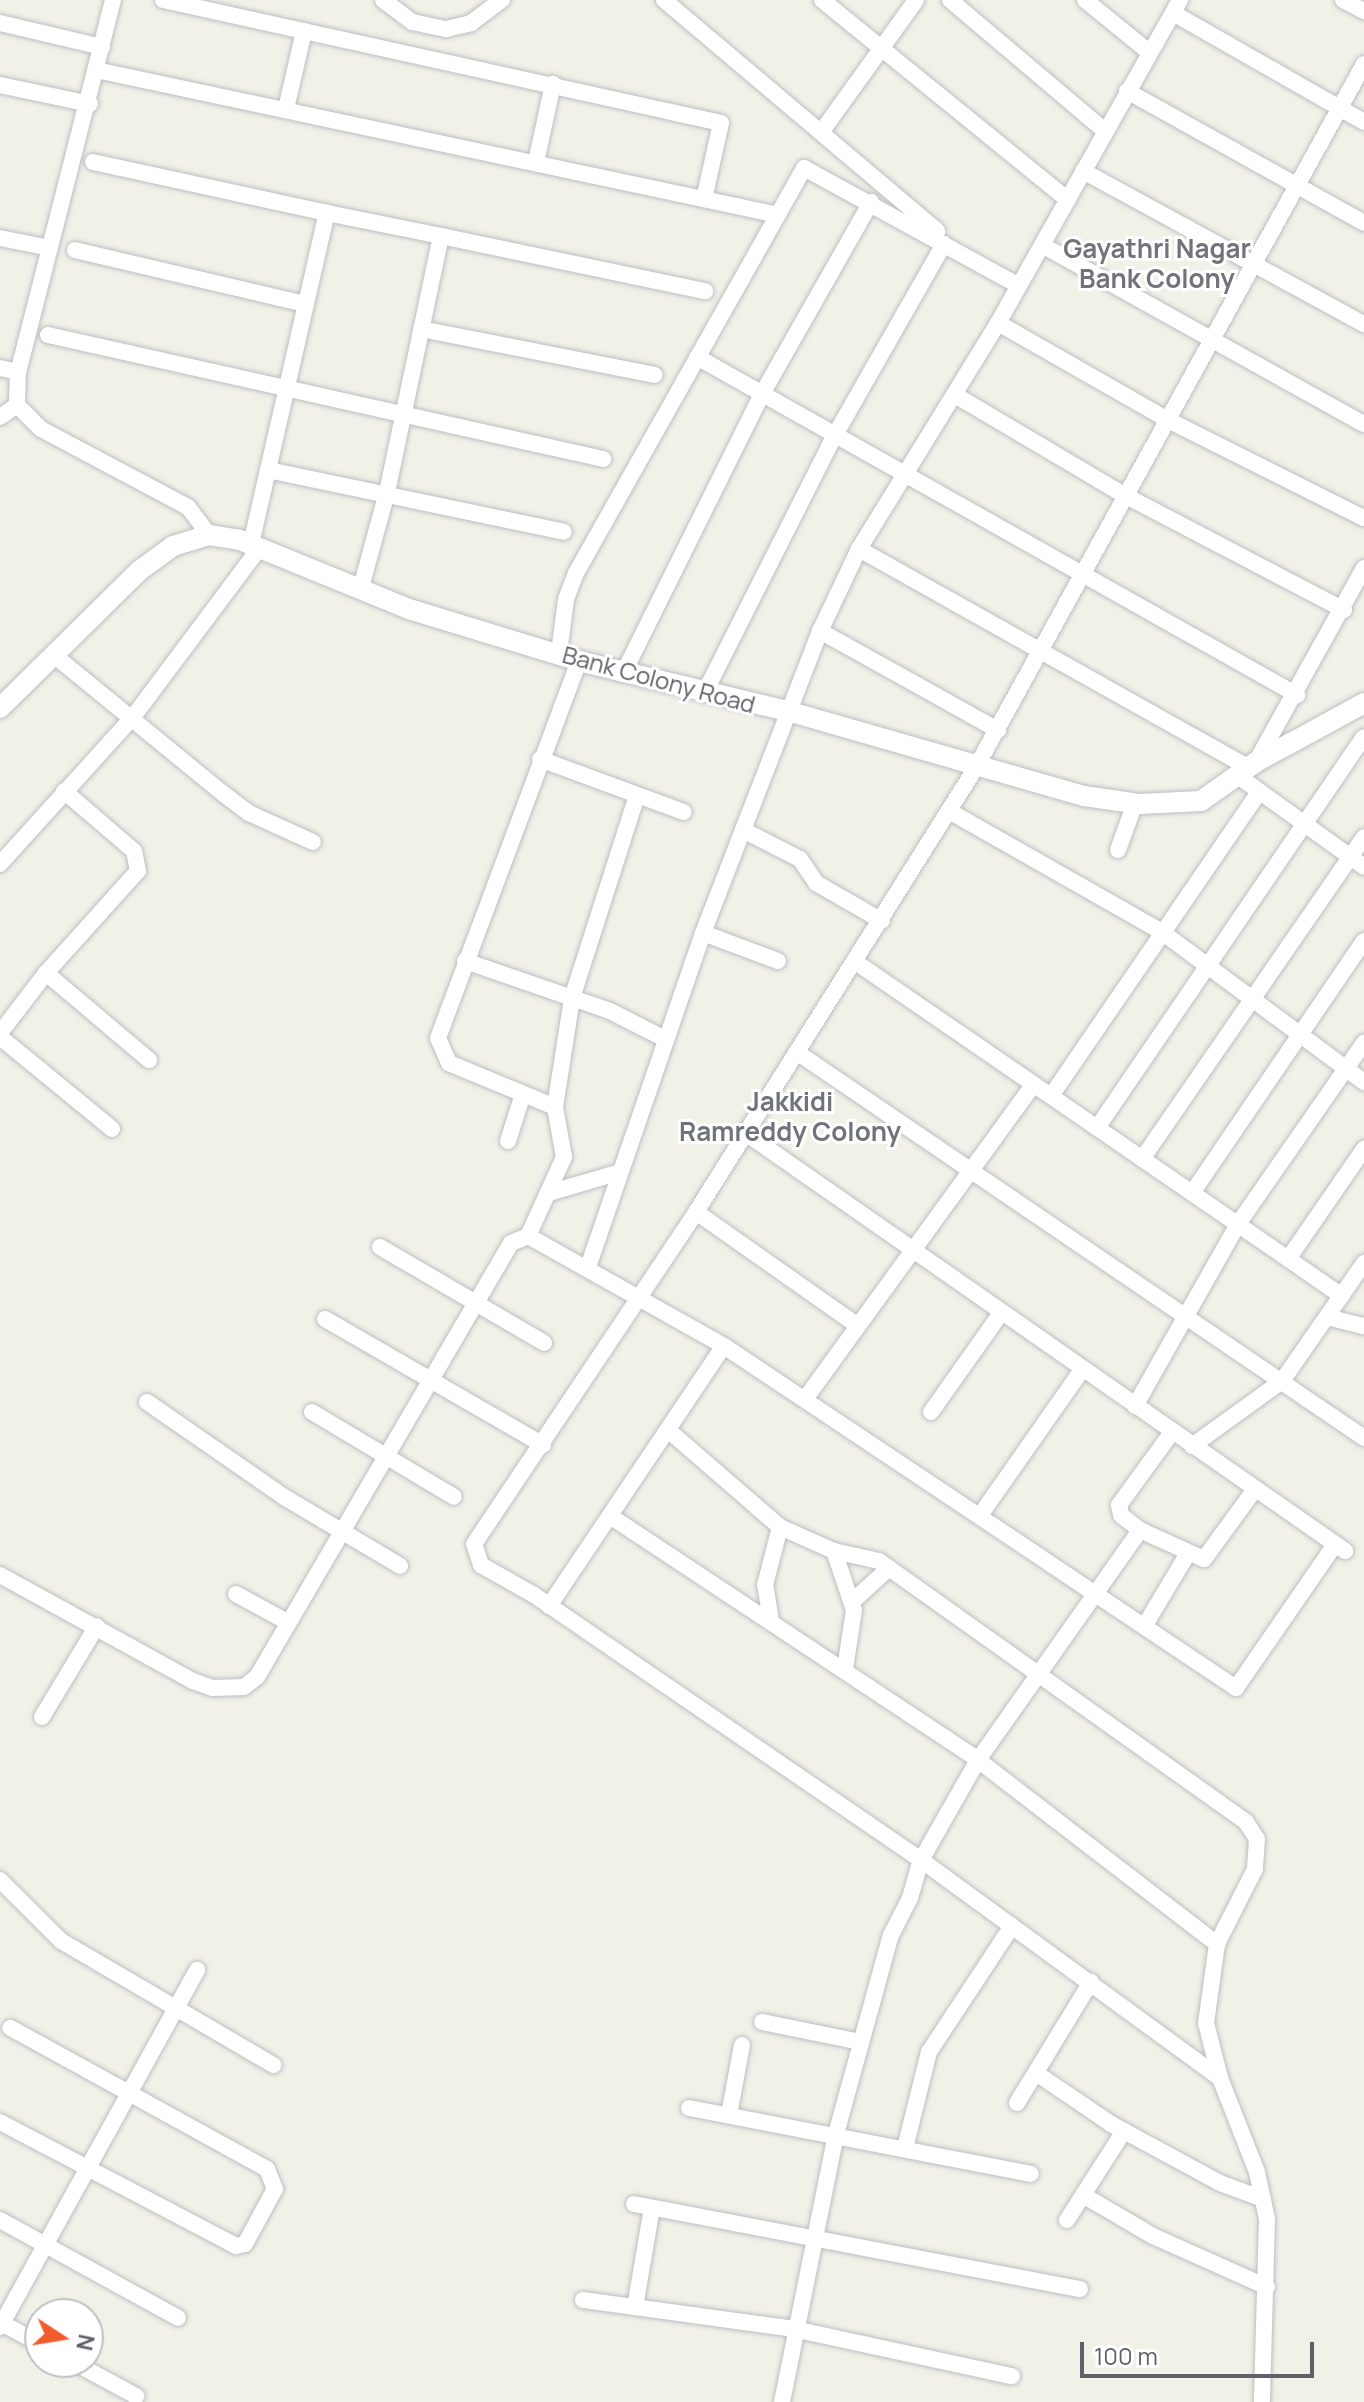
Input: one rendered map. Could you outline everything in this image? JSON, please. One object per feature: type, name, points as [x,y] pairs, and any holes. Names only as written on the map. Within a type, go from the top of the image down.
[{"type":"street","points":[[0,708],[139,571],[173,546],[209,535],[188,507],[41,429],[17,405],[18,372],[90,104],[113,0]]},
{"type":"street","points":[[163,0],[721,123],[704,199]]},
{"type":"street","points":[[383,0],[412,22],[446,29],[471,23],[502,0]]},
{"type":"street","points":[[664,0],[962,253]]},
{"type":"street","points":[[822,0],[1068,200]]},
{"type":"street","points":[[822,131],[916,0]]},
{"type":"street","points":[[950,0],[1105,131]]},
{"type":"street","points":[[1085,0],[1149,52]]},
{"type":"street","points":[[1343,0],[1364,11]]},
{"type":"street","points":[[588,1267],[617,1173],[703,933],[820,631],[859,549],[998,323],[1176,6],[1364,122]]},
{"type":"street","points":[[0,23],[102,47]]},
{"type":"street","points":[[286,109],[304,31]]},
{"type":"street","points":[[1220,2078],[921,1860],[549,1606],[481,1565],[474,1554],[479,1536],[543,1445],[696,1212],[744,1132],[857,963],[975,769],[1364,64]]},
{"type":"street","points":[[96,70],[778,215]]},
{"type":"street","points":[[536,162],[553,84]]},
{"type":"street","points":[[0,85],[90,104]]},
{"type":"street","points":[[1127,91],[1364,223]]},
{"type":"street","points":[[93,162],[705,291]]},
{"type":"street","points":[[559,653],[566,599],[576,573],[804,168],[1018,285]]},
{"type":"street","points":[[1083,171],[1364,324]]},
{"type":"street","points":[[623,674],[762,394],[871,202]]},
{"type":"street","points":[[0,864],[133,717],[256,545],[268,470],[327,213]]},
{"type":"street","points":[[360,591],[386,496],[441,236]]},
{"type":"street","points":[[0,238],[50,248]]},
{"type":"street","points":[[704,694],[835,435],[944,244]]},
{"type":"street","points":[[1042,245],[1364,424]]},
{"type":"street","points":[[75,250],[306,304]]},
{"type":"street","points":[[998,323],[1168,420],[1364,518]]},
{"type":"street","points":[[421,329],[655,375]]},
{"type":"street","points":[[48,335],[404,412],[603,459]]},
{"type":"street","points":[[697,357],[1297,695]]},
{"type":"street","points":[[0,368],[18,372]]},
{"type":"street","points":[[955,395],[1126,496],[1344,610]]},
{"type":"street","points":[[0,417],[17,405]]},
{"type":"street","points":[[268,470],[564,532]]},
{"type":"street","name":"Bank Colony Road","points":[[209,535],[256,545],[360,591],[623,674],[791,712],[975,769],[1135,803],[1201,801],[1248,769],[1364,703]]},
{"type":"street","points":[[859,549],[1248,769],[1259,792],[1364,867]]},
{"type":"street","points":[[1248,769],[1297,695],[1364,568]]},
{"type":"street","points":[[820,631],[998,730]]},
{"type":"street","points":[[55,656],[249,813],[313,842]]},
{"type":"street","points":[[555,1107],[522,1097],[442,1058],[438,1038],[579,661]]},
{"type":"street","points":[[1097,1128],[1364,737]]},
{"type":"street","points":[[540,759],[683,812]]},
{"type":"street","points":[[64,791],[134,851],[138,871],[46,973],[0,1035],[112,1129]]},
{"type":"street","points":[[1051,1096],[1259,792]]},
{"type":"street","points":[[0,1575],[193,1681],[230,1690],[257,1677],[479,1303],[511,1243],[528,1236],[552,1192],[564,1157],[555,1107],[572,998],[637,795]]},
{"type":"street","points":[[1118,850],[1135,803]]},
{"type":"street","points":[[949,811],[1162,932],[1364,1082]]},
{"type":"street","points":[[743,830],[800,859],[816,883],[882,921]]},
{"type":"street","points":[[1142,1159],[1364,837]]},
{"type":"street","points":[[703,933],[778,961]]},
{"type":"street","points":[[1192,1193],[1364,941]]},
{"type":"street","points":[[465,961],[572,998],[665,1039]]},
{"type":"street","points":[[857,963],[1342,1296]]},
{"type":"street","points":[[46,973],[149,1060]]},
{"type":"street","points":[[1135,1406],[1238,1224],[1364,1043]]},
{"type":"street","points":[[798,1053],[1364,1438]]},
{"type":"street","points":[[805,1399],[910,1250],[1034,1084]]},
{"type":"street","points":[[508,1141],[522,1097]]},
{"type":"street","points":[[528,1236],[724,1346],[981,1514],[1236,1688],[1339,1548],[744,1132]]},
{"type":"street","points":[[1288,1259],[1364,1149]]},
{"type":"street","points":[[552,1192],[617,1173]]},
{"type":"street","points":[[696,1212],[857,1325]]},
{"type":"street","points":[[380,1247],[544,1343]]},
{"type":"street","points":[[1192,1446],[1282,1381],[1364,1263]]},
{"type":"street","points":[[931,1412],[1001,1313]]},
{"type":"street","points":[[1327,1317],[1364,1326]]},
{"type":"street","points":[[325,1319],[543,1445]]},
{"type":"street","points":[[549,1606],[724,1346]]},
{"type":"street","points":[[981,1514],[1082,1370]]},
{"type":"street","points":[[147,1402],[400,1566]]},
{"type":"street","points":[[312,1412],[454,1497]]},
{"type":"street","points":[[668,1430],[780,1527],[834,1551],[879,1561],[1246,1822],[1259,1853],[1217,1944],[1206,2023],[1220,2078],[1242,2127],[1263,2199],[1267,2287],[1262,2402]]},
{"type":"street","points":[[1172,1432],[1119,1505],[1121,1515],[1140,1530],[1187,1555],[1204,1559],[1213,1552],[1255,1489]]},
{"type":"street","points":[[610,1516],[978,1760],[1217,1944]]},
{"type":"street","points":[[771,1621],[765,1585],[780,1527]]},
{"type":"street","points":[[782,2402],[794,2329],[836,2134],[881,1958],[910,1898],[921,1860],[978,1760],[1140,1530]]},
{"type":"street","points":[[834,1551],[853,1601],[853,1638],[845,1669]]},
{"type":"street","points":[[1145,1625],[1187,1555]]},
{"type":"street","points":[[853,1601],[889,1568]]},
{"type":"street","points":[[236,1594],[289,1623]]},
{"type":"street","points":[[42,1717],[97,1626]]},
{"type":"street","points":[[0,1880],[61,1941],[273,2065]]},
{"type":"street","points":[[905,2148],[929,2052],[1012,1926]]},
{"type":"street","points":[[24,2336],[1,2324],[84,2167],[197,1970]]},
{"type":"street","points":[[1017,2103],[1091,1982]]},
{"type":"street","points":[[762,2022],[860,2042]]},
{"type":"street","points":[[0,2122],[226,2242],[245,2244],[275,2189],[267,2169],[10,2028]]},
{"type":"street","points":[[729,2115],[742,2045]]},
{"type":"street","points":[[1036,2073],[1124,2131],[1220,2183],[1263,2199]]},
{"type":"street","points":[[689,2108],[1031,2174]]},
{"type":"street","points":[[1067,2220],[1124,2131]]},
{"type":"street","points":[[1083,2195],[1153,2236],[1267,2287]]},
{"type":"street","points":[[634,2204],[1080,2289]]},
{"type":"street","points":[[635,2307],[652,2208]]},
{"type":"street","points":[[0,2220],[178,2318]]},
{"type":"street","points":[[583,2300],[794,2329],[1012,2376]]},
{"type":"street","points":[[103,2378],[136,2396]]},
{"type":"district","name":"Gayathri Nagar Bank Colony","points":[[1157,264]]},
{"type":"district","name":"Jakkidi Ramreddy Colony","points":[[790,1117]]}]
